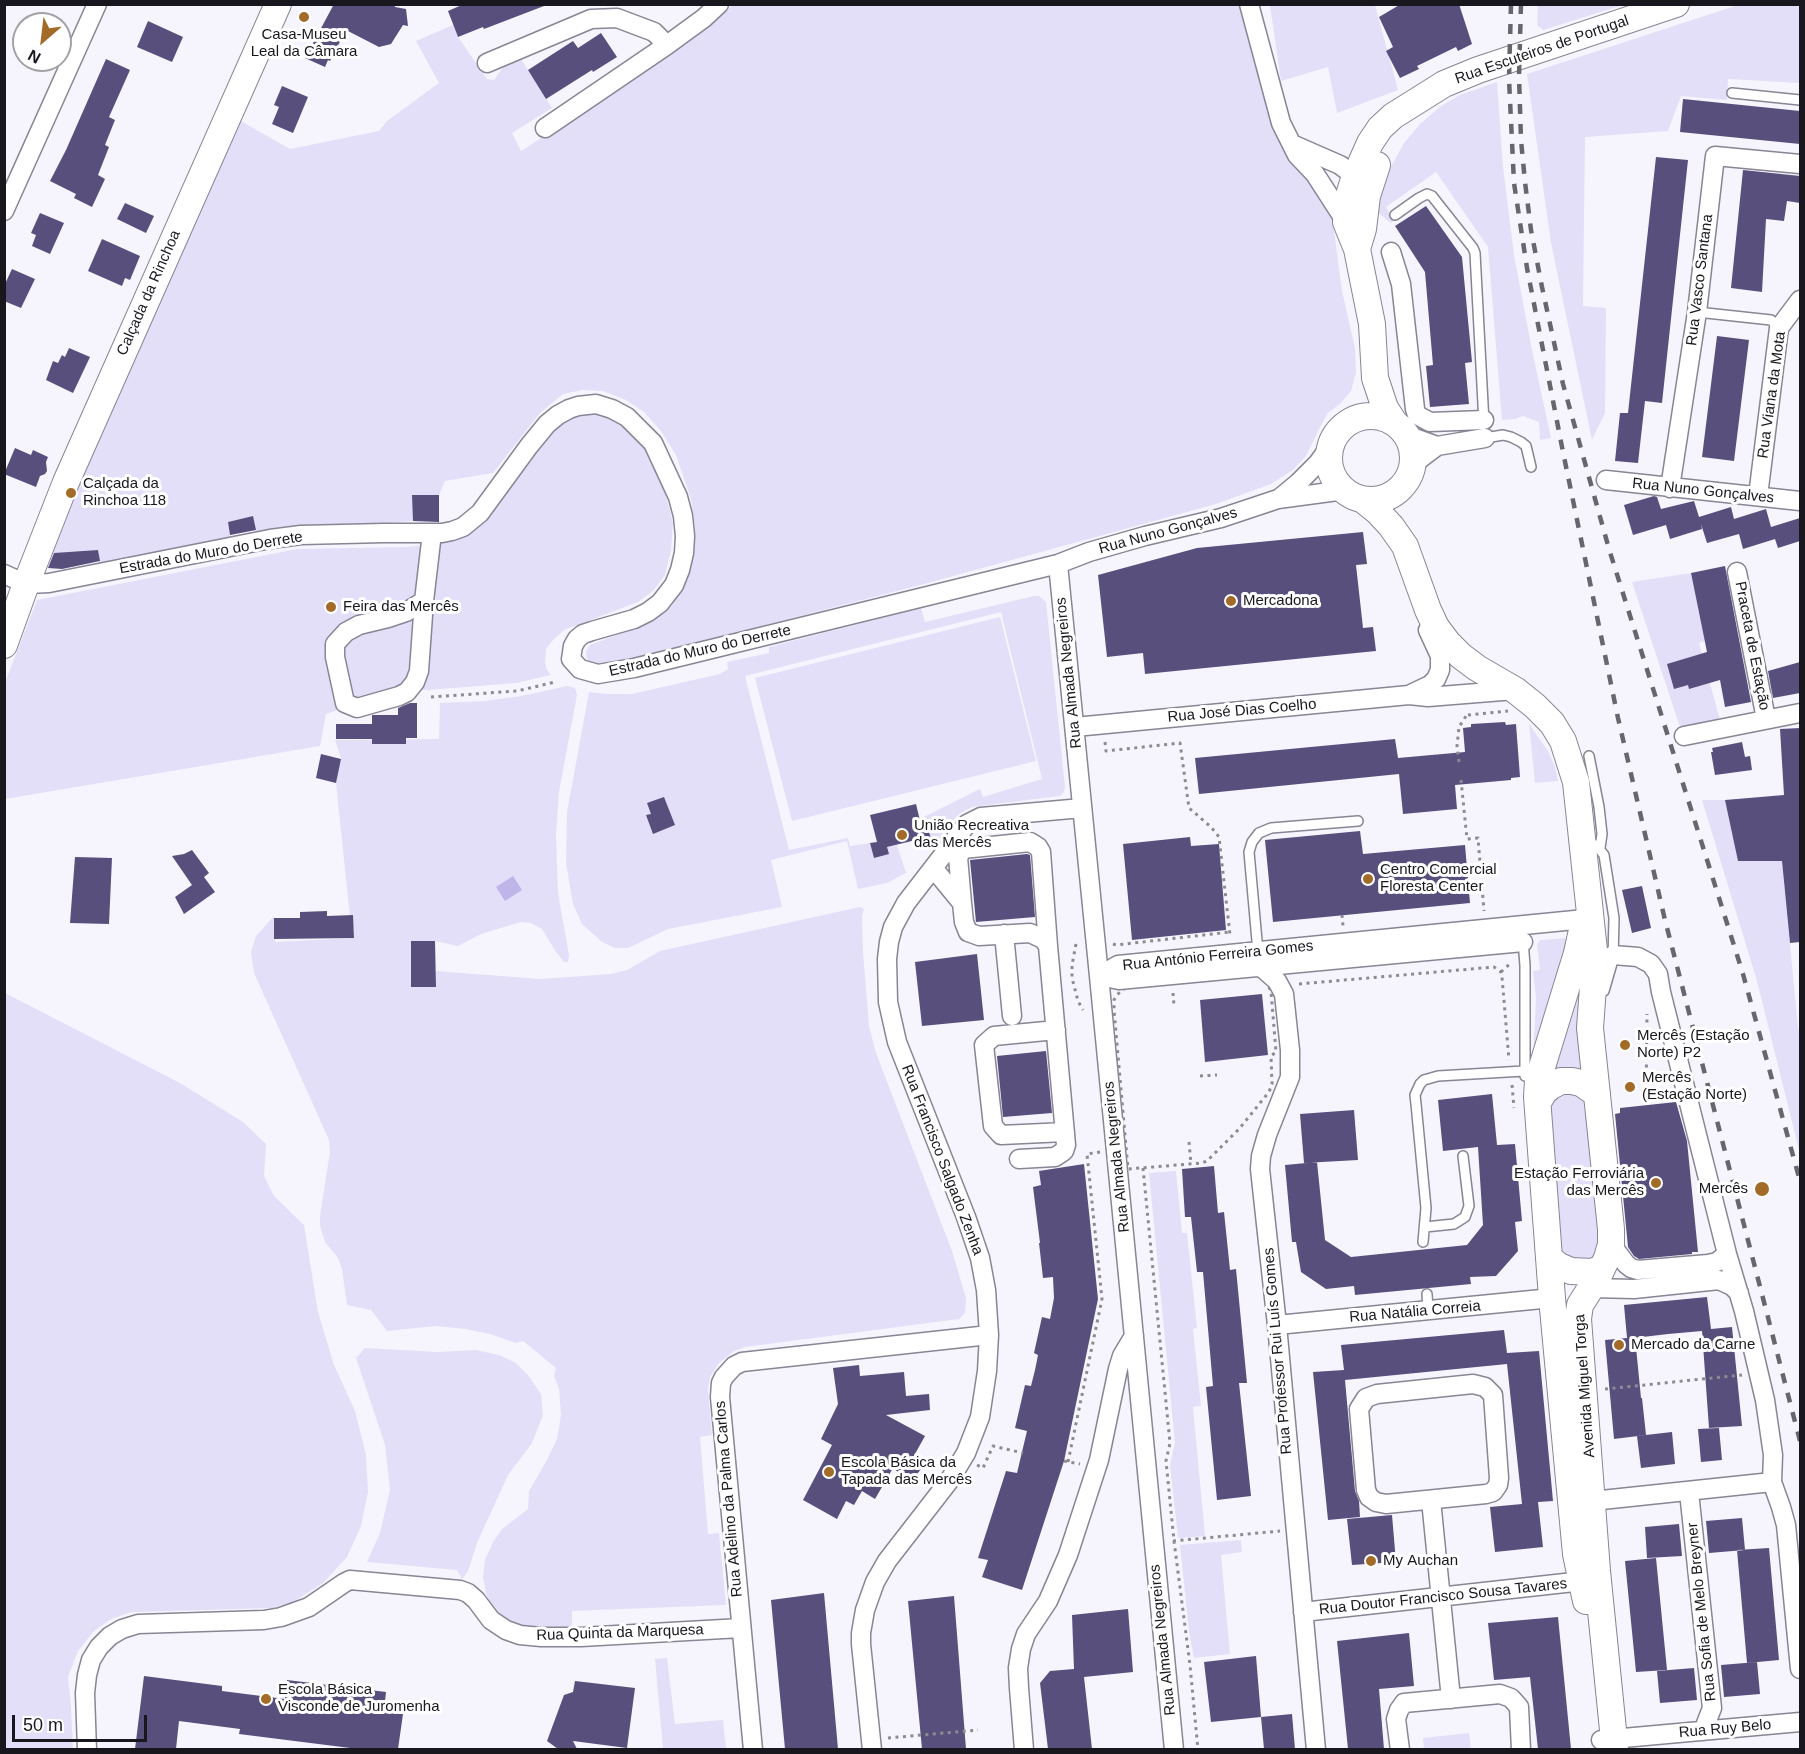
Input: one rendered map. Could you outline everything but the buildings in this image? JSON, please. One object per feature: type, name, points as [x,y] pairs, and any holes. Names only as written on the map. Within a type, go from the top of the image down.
[{"type":"street","points":[[4,211],[97,4]]},
{"type":"street","name":"Calçada da Rinchoa","points":[[4,645],[15,579],[79,453],[278,4]]},
{"type":"street","points":[[545,128],[704,18],[719,4]]},
{"type":"street","points":[[1249,4],[1281,123],[1303,162],[1315,174],[1346,222],[1357,249]]},
{"type":"street","name":"Rua Escuteiros de Portugal","points":[[1346,222],[1354,179],[1370,143],[1380,128],[1393,116],[1444,84],[1478,70],[1676,4]]},
{"type":"street","points":[[487,63],[591,19],[617,18],[654,32],[666,45]]},
{"type":"street","name":"Rua Escuteiros de Portugal","points":[[1357,249],[1363,229],[1367,196],[1378,163],[1412,105]]},
{"type":"street","points":[[1329,160],[1355,154],[1370,143]]},
{"type":"street","points":[[1292,144],[1348,171],[1358,185],[1355,229],[1372,324],[1375,378],[1385,408],[1410,442],[1414,459],[1409,474]]},
{"type":"street","name":"Rua Vasco Santana","points":[[1670,488],[1697,312],[1715,156],[1800,164]]},
{"type":"street","points":[[1391,252],[1401,284],[1417,415],[1430,422],[1484,420]]},
{"type":"street","name":"Rua Viana da Mota","points":[[1758,496],[1779,328],[1800,300]]},
{"type":"street","points":[[1375,378],[1361,406],[1331,445],[1329,459],[1331,471],[1337,483],[1354,495],[1377,500],[1388,498],[1420,458],[1437,446],[1485,438]]},
{"type":"street","name":"Estrada do Muro do Derrete","points":[[15,579],[49,583],[270,539],[301,535],[452,531],[463,527],[480,513],[547,424],[558,415],[578,406],[596,404],[627,417],[653,443],[678,497],[685,536],[680,570],[674,585],[660,603],[634,619],[583,634],[577,639],[573,646],[571,659],[580,669],[588,672],[598,674],[634,668],[1058,564]]},
{"type":"street","points":[[1349,423],[1362,417],[1375,416],[1437,446]]},
{"type":"street","name":"Rua Nuno Gonçalves","points":[[1278,499],[1312,470],[1331,445]]},
{"type":"street","name":"Avenida Miguel Torga","points":[[1409,474],[1402,500],[1401,521],[1405,546],[1436,627],[1461,656],[1515,701],[1535,706],[1552,723],[1563,741],[1576,782],[1591,847],[1585,919],[1577,953],[1538,1080],[1538,1102],[1552,1298],[1576,1554],[1587,1608],[1608,1745]]},
{"type":"street","name":"Rua Nuno Gonçalves","points":[[1606,480],[1800,501]]},
{"type":"street","name":"Rua Nuno Gonçalves","points":[[1058,564],[1089,552],[1221,518],[1278,499],[1315,492],[1354,495]]},
{"type":"street","name":"Avenida Miguel Torga","points":[[1354,495],[1377,511],[1405,546]]},
{"type":"street","points":[[424,601],[397,615],[359,625],[346,632],[335,644],[335,657],[345,703],[357,708],[399,696],[407,692],[415,682],[419,671],[432,533]]},
{"type":"street","name":"Rua Almada Negreiros","points":[[1058,564],[1174,1749]]},
{"type":"street","name":"Praceta de Estação","points":[[1737,572],[1766,719]]},
{"type":"street","name":"Rua José Dias Coelho","points":[[1409,695],[1430,685],[1436,679],[1441,663],[1420,610],[1420,589]]},
{"type":"street","name":"Rua José Dias Coelho","points":[[1075,727],[1409,695],[1428,697],[1466,693],[1515,701]]},
{"type":"street","points":[[1684,736],[1800,713]]},
{"type":"street","name":"Rua Francisco Salgado Zenha","points":[[872,1745],[861,1644],[863,1621],[868,1602],[875,1582],[887,1561],[949,1481],[963,1459],[980,1417],[987,1371],[989,1335],[980,1258],[897,1042],[888,1002],[889,942],[893,927],[906,903],[963,828],[976,818],[1082,808]]},
{"type":"street","points":[[1019,1159],[1055,1157],[1060,1155],[1066,1145],[1041,852],[1038,847],[1030,843],[963,849],[958,857],[964,922],[968,932],[979,936],[1030,933],[1043,939],[1048,946]]},
{"type":"street","points":[[934,869],[962,903]]},
{"type":"street","name":"Avenida Miguel Torga","points":[[1587,888],[1593,924],[1595,960],[1590,1028],[1610,1210],[1611,1244],[1597,1278],[1580,1305],[1578,1319],[1593,1500],[1608,1745]]},
{"type":"street","name":"Rua António Ferreira Gomes","points":[[1099,976],[1119,980],[1259,959],[1585,919]]},
{"type":"street","points":[[1004,934],[1012,1016]]},
{"type":"street","points":[[1613,955],[1638,957],[1655,968],[1658,974],[1663,1003],[1765,1400],[1773,1455],[1772,1482],[1786,1525],[1800,1669]]},
{"type":"street","name":"Rua Professor Rui Luís Gomes","points":[[1259,959],[1277,981],[1284,994],[1290,1050],[1290,1077],[1267,1135],[1260,1162],[1316,1749]]},
{"type":"street","points":[[1056,1030],[994,1036],[984,1046],[993,1126],[1001,1135],[1065,1132]]},
{"type":"street","points":[[1538,1102],[1544,1092],[1561,1081],[1581,1083],[1597,1094]]},
{"type":"street","points":[[1611,1244],[1626,1264],[1638,1270],[1708,1264],[1717,1262],[1727,1254]]},
{"type":"street","points":[[1549,1258],[1559,1266],[1571,1271],[1592,1272],[1597,1278],[1634,1289],[1719,1280],[1739,1293]]},
{"type":"street","name":"Rua Natália Correia","points":[[1277,1325],[1428,1302],[1552,1298]]},
{"type":"street","name":"Rua Adelino da Palma Carlos","points":[[753,1749],[720,1397],[721,1383],[729,1371],[742,1362],[989,1335]]},
{"type":"street","points":[[1024,1749],[1018,1688],[1021,1649],[1026,1634],[1048,1601],[1068,1556],[1099,1460],[1122,1356],[1134,1336]]},
{"type":"street","points":[[1473,1384],[1485,1387],[1493,1395],[1498,1485],[1493,1492],[1486,1494],[1431,1500],[1386,1504],[1376,1502],[1369,1497],[1366,1490],[1359,1409],[1366,1398],[1377,1394],[1473,1384]]},
{"type":"street","points":[[1114,1391],[1125,1392],[1140,1400]]},
{"type":"street","points":[[1593,1500],[1772,1482]]},
{"type":"street","name":"Rua Sofia de Melo Breyner","points":[[1689,1492],[1712,1707],[1703,1731]]},
{"type":"street","points":[[1431,1500],[1451,1699]]},
{"type":"street","name":"Rua Quinta da Marquesa","points":[[87,1749],[85,1693],[87,1675],[91,1660],[110,1636],[138,1624],[264,1620],[281,1617],[309,1607],[350,1580],[460,1590],[468,1593],[491,1620],[506,1630],[541,1638],[741,1628]]},
{"type":"street","name":"Rua Doutor Francisco Sousa Tavares","points":[[1303,1612],[1582,1581]]},
{"type":"street","points":[[1400,1749],[1396,1719],[1404,1704],[1500,1694],[1511,1698],[1518,1707],[1521,1749]]},
{"type":"street","name":"Rua Ruy Belo","points":[[1608,1745],[1703,1731],[1800,1722]]},
{"type":"lane","points":[[1732,93],[1800,99]]},
{"type":"lane","points":[[1395,215],[1427,194],[1432,196],[1473,248],[1485,438],[1503,435],[1521,441],[1526,446],[1531,467]]},
{"type":"lane","points":[[1697,312],[1771,320],[1779,328]]},
{"type":"lane","points":[[1589,756],[1602,834],[1591,847],[1604,855],[1614,918],[1613,955],[1604,986],[1593,1046]]},
{"type":"lane","points":[[1259,959],[1249,852],[1252,842],[1259,833],[1271,828],[1358,820]]},
{"type":"lane","points":[[1525,926],[1524,1071],[1528,1089],[1538,1102]]},
{"type":"lane","points":[[1423,1242],[1426,1208],[1415,1095],[1420,1084],[1424,1080],[1438,1076],[1524,1071]]},
{"type":"lane","points":[[1425,1227],[1454,1224],[1465,1217],[1469,1206],[1463,1156]]},
{"type":"path","points":[[431,697],[517,691],[555,682]]},
{"type":"path","points":[[1466,693],[1468,715]]},
{"type":"path","points":[[1458,762],[1459,727],[1468,715],[1515,701]]},
{"type":"path","points":[[1102,724],[1106,751],[1180,743],[1187,804],[1220,837],[1231,939]]},
{"type":"path","points":[[1461,780],[1467,839],[1478,838],[1485,918]]},
{"type":"path","points":[[1342,915],[1344,930]]},
{"type":"path","points":[[1109,940],[1116,945],[1230,932]]},
{"type":"path","points":[[1080,934],[1074,955],[1072,978],[1078,1001],[1088,1016]]},
{"type":"path","points":[[1501,972],[1513,961]]},
{"type":"path","points":[[1252,975],[1262,978],[1271,991],[1276,1052],[1271,1056],[1271,1066],[1271,1087],[1227,1143],[1207,1161],[1128,1170],[1113,1004],[1117,995],[1126,988],[1252,975]]},
{"type":"path","points":[[1172,984],[1174,1006]]},
{"type":"path","points":[[1646,1105],[1647,1004]]},
{"type":"path","points":[[1265,1067],[1271,1066]]},
{"type":"path","points":[[1200,1076],[1217,1075]]},
{"type":"path","points":[[1189,1142],[1191,1164]]},
{"type":"path","points":[[1143,1168],[1170,1443],[1167,1461],[1174,1541],[1198,1749]]},
{"type":"path","points":[[1604,1389],[1758,1373]]},
{"type":"path","points":[[963,1459],[983,1468],[993,1446],[1023,1453]]},
{"type":"path","points":[[1177,1541],[1295,1530]]},
{"type":"path","points":[[872,1745],[978,1730]]},
{"type":"shaded area","points":[[1538,4],[1623,5],[1543,30],[1537,25]]},
{"type":"shaded area","points":[[733,5],[1243,5],[1251,36],[1332,215],[1342,291],[1355,348],[1356,373],[1351,391],[1328,413],[1306,456],[1293,470],[1271,484],[1216,504],[928,583],[629,660],[598,665],[588,661],[586,657],[586,651],[590,645],[649,623],[671,607],[687,580],[694,556],[695,528],[691,499],[676,455],[661,431],[644,412],[626,400],[603,391],[583,390],[563,394],[540,413],[493,473],[445,481],[439,495],[413,495],[413,521],[314,528],[257,535],[252,516],[228,522],[231,541],[100,564],[98,550],[62,554],[47,552],[239,120],[290,149],[379,131],[387,121],[439,83],[416,41],[453,25],[458,37],[487,79],[494,80],[509,59],[519,56],[552,108],[512,133],[521,151],[625,84]]},
{"type":"shaded area","points":[[1270,5],[1375,5],[1398,90],[1337,113],[1328,67],[1281,81]]},
{"type":"shaded area","points":[[1738,5],[1800,5],[1800,83],[1728,79],[1727,100],[1681,96],[1668,131],[1585,137],[1583,306],[1606,308],[1605,413],[1592,440],[1551,243],[1527,74]]},
{"type":"shaded area","points":[[1497,82],[1503,167],[1514,255],[1551,438],[1540,440],[1539,422],[1523,416],[1502,420],[1488,247],[1436,172],[1386,207],[1394,220],[1391,223],[1376,211],[1389,170],[1404,143],[1420,124],[1441,106],[1460,95]]},
{"type":"shaded area","name":"Feira das Mercês","points":[[587,414],[602,415],[624,426],[635,435],[645,450],[665,492],[673,523],[671,550],[665,575],[653,591],[638,602],[564,630],[553,640],[546,649],[545,663],[551,675],[516,683],[428,690],[400,689],[326,714],[320,746],[5,799],[4,685],[37,600],[297,549],[407,547],[455,541],[479,527],[490,517],[555,430],[571,419]]},
{"type":"shaded area","points":[[1691,573],[1705,641],[1699,643],[1720,720],[1680,727],[1632,582]]},
{"type":"shaded area","points":[[1039,596],[1046,602],[1065,787],[1060,796],[972,807],[959,814],[937,843],[932,843],[923,829],[920,819],[980,789],[983,797],[1042,779],[1001,612],[745,676],[789,850],[848,838],[850,846],[870,843],[874,858],[887,847],[897,845],[906,873],[887,883],[858,889],[847,841],[771,860],[782,907],[668,929],[628,948],[615,948],[602,942],[582,924],[573,904],[566,863],[567,812],[589,692],[632,694],[720,674],[728,669],[727,662],[769,653],[769,647],[921,608],[925,622]]},
{"type":"shaded area","points":[[1000,617],[1036,761],[792,821],[755,678]]},
{"type":"shaded area","points":[[567,686],[575,688],[577,695],[559,792],[556,835],[558,893],[569,955],[568,962],[564,962],[556,952],[542,929],[531,923],[521,922],[481,934],[458,946],[435,941],[412,941],[411,987],[436,987],[436,971],[540,979],[611,974],[627,970],[660,951],[860,907],[864,909],[862,916],[863,952],[869,1026],[876,1053],[952,1251],[966,1298],[965,1313],[959,1319],[745,1347],[734,1351],[719,1363],[710,1377],[708,1389],[712,1435],[700,1437],[708,1534],[719,1533],[726,1605],[572,1611],[572,1627],[522,1628],[511,1624],[492,1607],[483,1577],[485,1560],[502,1529],[528,1509],[529,1491],[557,1439],[561,1415],[559,1389],[554,1376],[556,1368],[523,1341],[516,1343],[490,1334],[436,1326],[387,1331],[371,1310],[347,1305],[342,1269],[338,1258],[325,1242],[320,1226],[330,1152],[329,1140],[254,973],[251,952],[256,936],[274,916],[275,942],[354,938],[336,783],[341,758],[335,740],[439,739],[440,703],[485,701]]},
{"type":"shaded area","points":[[1529,724],[1548,751],[1558,781],[1535,783]]},
{"type":"shaded area","points":[[1702,800],[1725,800],[1782,861],[1798,1028],[1800,1029],[1800,1154],[1757,981]]},
{"type":"shaded area","points":[[513,876],[522,890],[505,901],[496,887]]},
{"type":"shaded area","points":[[1567,938],[1565,948],[1571,951],[1533,1063],[1536,998],[1533,971],[1540,970],[1537,945],[1540,940]]},
{"type":"shaded area","points":[[1581,958],[1588,1074],[1544,1075]]},
{"type":"shaded area","points":[[5,993],[180,1083],[243,1122],[266,1144],[264,1176],[274,1196],[304,1225],[318,1312],[334,1365],[355,1411],[366,1455],[368,1492],[361,1526],[347,1557],[323,1583],[293,1602],[271,1608],[132,1612],[111,1619],[94,1631],[78,1651],[68,1677],[73,1749],[5,1749]]},
{"type":"shaded area","points":[[1561,1089],[1588,1097],[1603,1251],[1588,1264],[1558,1252],[1548,1099]]},
{"type":"shaded area","points":[[1176,1171],[1182,1233],[1187,1233],[1197,1328],[1193,1329],[1201,1406],[1193,1407],[1205,1536],[1178,1538],[1170,1465],[1175,1443],[1149,1173]]},
{"type":"shaded area","points":[[365,1348],[437,1352],[476,1350],[499,1355],[516,1363],[528,1375],[541,1394],[543,1415],[532,1443],[508,1475],[477,1543],[468,1571],[462,1579],[457,1570],[367,1562],[380,1533],[390,1490],[385,1445],[356,1358]]},
{"type":"shaded area","points":[[1241,1540],[1242,1552],[1221,1555],[1230,1654],[1194,1658],[1180,1545]]},
{"type":"shaded area","points":[[667,1658],[675,1724],[723,1720],[726,1749],[663,1749],[655,1659]]},
{"type":"shaded area","points":[[1469,1733],[1471,1749],[1424,1749],[1423,1738]]},
{"type":"railway","points":[[1511,4],[1509,79],[1514,183],[1527,268],[1563,452],[1618,718],[1665,920],[1800,1441]]},
{"type":"railway","points":[[1521,4],[1519,76],[1525,182],[1531,230],[1563,384],[1609,549],[1743,974],[1800,1181]]},
{"type":"place","name":"Casa-Museu Leal da Câmara","points":[[304,17]]},
{"type":"place","name":"Calçada da Rinchoa 118","points":[[71,493]]},
{"type":"place","name":"Mercadona","points":[[1231,601]]},
{"type":"place","name":"Feira das Mercês","points":[[331,607]]},
{"type":"place","name":"União Recreativa das Mercês","points":[[902,835]]},
{"type":"place","name":"Centro Comercial Floresta Center","points":[[1368,879]]},
{"type":"place","name":"Mercês (Estação Norte) P2","points":[[1625,1045]]},
{"type":"place","name":"Mercês (Estação Norte)","points":[[1630,1087]]},
{"type":"place","name":"Estação Ferroviária das Mercês","points":[[1656,1183]]},
{"type":"place","name":"Mercês","points":[[1762,1189]]},
{"type":"place","name":"Mercado da Carne","points":[[1619,1345]]},
{"type":"place","name":"Escola Básica da Tapada das Mercês","points":[[829,1472]]},
{"type":"place","name":"My Auchan","points":[[1371,1561]]},
{"type":"place","name":"Escola Básica Visconde de Juromenha","points":[[266,1699]]}]
